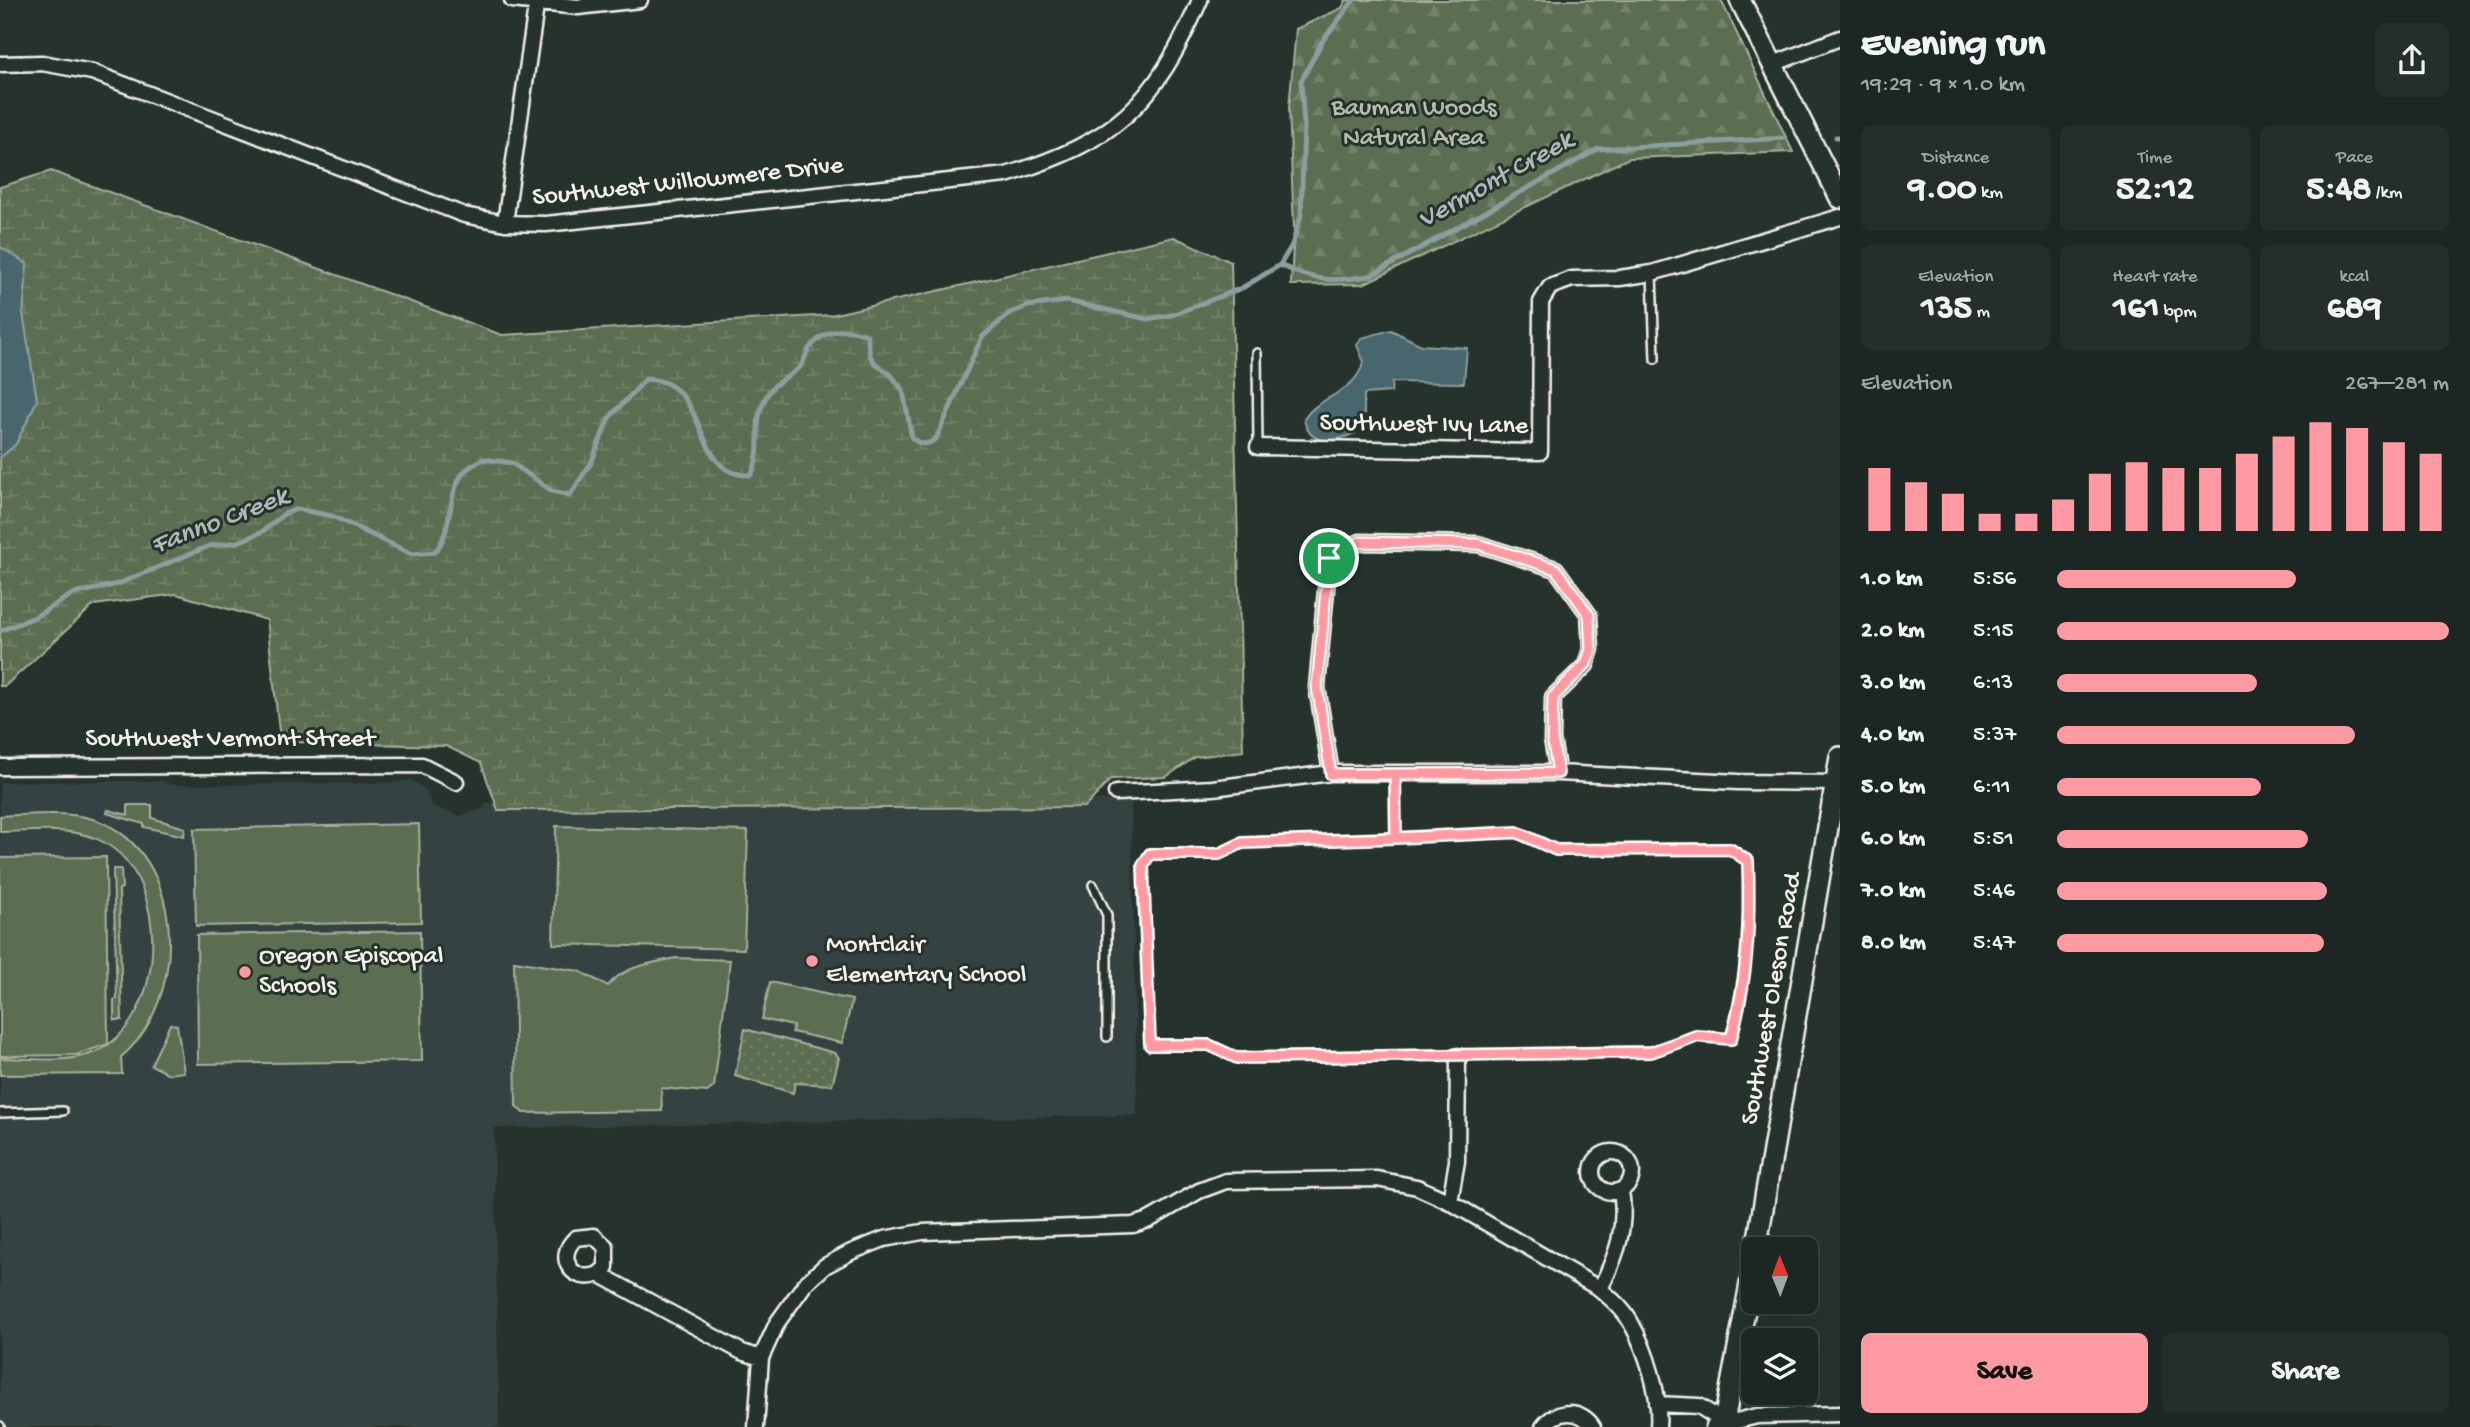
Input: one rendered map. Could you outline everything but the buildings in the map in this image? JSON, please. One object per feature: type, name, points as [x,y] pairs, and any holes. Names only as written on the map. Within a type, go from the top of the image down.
[{"type":"main road","points":[[1740,0],[1840,198]]},
{"type":"main road","name":"Southwest Oleson Road","points":[[1758,1237],[1838,783],[1840,757]]},
{"type":"main road","points":[[1720,1425],[1743,1314]]},
{"type":"street","points":[[512,0],[578,7],[640,0]]},
{"type":"street","name":"Southwest Willowmere Drive","points":[[0,64],[42,63],[92,72],[464,215],[505,223],[546,224],[1006,176],[1059,159],[1107,133],[1148,94],[1178,51],[1200,0]]},
{"type":"street","points":[[505,223],[536,2]]},
{"type":"street","points":[[1773,64],[1840,38]]},
{"type":"street","name":"Southwest Ivy Lane","points":[[1258,447],[1541,452],[1541,302],[1550,287],[1572,279],[1620,278],[1653,273],[1840,217]]},
{"type":"street","points":[[1331,774],[1317,687],[1326,579],[1329,558],[1360,542],[1478,544],[1556,569],[1589,615],[1591,649],[1586,664],[1553,697],[1552,738],[1558,773]]},
{"type":"street","name":"Southwest Vermont Street","points":[[0,767],[422,765],[456,782]]},
{"type":"street","points":[[1116,793],[1213,788],[1331,774],[1558,773],[1738,782],[1838,783]]},
{"type":"street","points":[[1450,1202],[1457,1161],[1458,1056]]},
{"type":"street","points":[[756,1427],[761,1358],[786,1307],[825,1266],[866,1245],[901,1234],[946,1230],[1140,1224],[1211,1185],[1241,1178],[1377,1179],[1417,1187],[1450,1202],[1600,1289],[1630,1320],[1647,1365],[1657,1404],[1658,1427]]},
{"type":"street","points":[[1600,1289],[1622,1238],[1625,1212],[1621,1190]]},
{"type":"street","points":[[599,1274],[741,1352],[761,1358]]},
{"type":"street","points":[[1657,1404],[1699,1406],[1720,1425],[1757,1416],[1840,1414]]},
{"type":"street","points":[[1544,1427],[1558,1414],[1569,1412],[1580,1414],[1594,1427]]},
{"type":"lane","points":[[1653,273],[1655,359]]},
{"type":"lane","points":[[1257,353],[1258,447]]},
{"type":"lane","points":[[1395,774],[1396,838]]},
{"type":"lane","points":[[1517,832],[1556,850],[1730,849],[1748,861],[1750,911],[1744,993],[1731,1039],[1696,1036],[1651,1052],[1458,1056],[1237,1058],[1209,1045],[1150,1045],[1143,865],[1150,854],[1219,854],[1242,843],[1396,838],[1517,832]]},
{"type":"lane","points":[[1093,885],[1107,915],[1107,1037]]},
{"type":"lane","points":[[0,1113],[63,1111]]},
{"type":"shaded area","name":"Oregon Episcopal Schools","points":[[411,780],[425,789],[432,806],[459,816],[485,808],[485,803],[1131,800],[1137,1115],[494,1128],[499,1427],[0,1427],[0,782],[162,781],[171,785],[390,783]]},
{"type":"green space","name":"Bauman Woods Natural Area","points":[[1346,0],[1721,0],[1793,152],[1629,158],[1363,284],[1291,285],[1294,229],[1289,108],[1296,29],[1342,8]]},
{"type":"green space","points":[[51,171],[502,335],[831,315],[1174,237],[1231,262],[1243,751],[1195,757],[1166,777],[1111,779],[1085,807],[498,810],[481,763],[446,746],[289,742],[279,731],[267,620],[176,594],[94,605],[5,686],[0,686],[0,458],[16,444],[37,400],[23,314],[27,264],[0,247],[0,187]]},
{"type":"green space","points":[[128,805],[152,805],[152,818],[185,828],[184,836],[144,827],[144,824],[107,813],[108,810],[128,815]]},
{"type":"green space","points":[[54,814],[94,819],[106,824],[133,844],[152,870],[164,901],[169,935],[167,970],[158,1003],[143,1033],[121,1057],[122,1074],[0,1075],[0,1058],[48,1059],[84,1056],[119,1036],[136,1012],[147,982],[152,950],[150,918],[142,887],[127,862],[105,843],[93,837],[54,831],[0,832],[0,816]]},
{"type":"green space","points":[[419,824],[421,922],[196,926],[194,829]]},
{"type":"green space","points":[[556,826],[748,831],[744,949],[553,944]]},
{"type":"green space","points":[[106,857],[108,1044],[76,1055],[0,1056],[0,858]]},
{"type":"green space","points":[[113,869],[121,869],[122,888],[119,889],[122,1020],[114,1020],[114,1000],[117,999]]},
{"type":"green space","points":[[420,931],[422,1061],[198,1064],[197,935]]},
{"type":"green space","points":[[676,958],[730,960],[714,1087],[707,1092],[661,1088],[662,1111],[523,1113],[516,1106],[514,961],[579,971],[608,986],[614,979],[630,970]]},
{"type":"green space","points":[[770,982],[852,1000],[842,1043],[792,1032],[793,1026],[762,1019]]},
{"type":"green space","points":[[170,1024],[177,1025],[184,1072],[169,1074],[151,1065]]},
{"type":"green space","points":[[745,1029],[835,1053],[839,1058],[832,1085],[795,1083],[793,1093],[735,1076]]},
{"type":"water","points":[[0,247],[27,264],[23,314],[37,400],[16,444],[0,458]]},
{"type":"water","points":[[1391,330],[1421,345],[1467,348],[1464,383],[1392,382],[1391,392],[1364,394],[1364,413],[1355,433],[1331,440],[1317,438],[1311,434],[1304,419],[1319,404],[1344,389],[1359,373],[1364,362],[1357,345],[1361,338]]},
{"type":"waterway","name":"Fanno Creek","points":[[0,631],[35,617],[73,594],[118,584],[209,546],[238,542],[262,532],[284,514],[297,509],[332,516],[412,554],[435,552],[445,534],[454,491],[468,468],[483,459],[512,463],[552,491],[570,495],[591,463],[609,418],[646,379],[666,383],[681,394],[721,465],[734,473],[751,475],[757,456],[759,414],[770,391],[801,366],[815,342],[835,332],[851,331],[867,335],[870,356],[892,376],[903,391],[912,438],[921,443],[929,443],[936,439],[982,337],[1010,313],[1028,306],[1067,301],[1147,319],[1172,315],[1242,288],[1280,265],[1292,245],[1301,216],[1304,125],[1301,81],[1323,40],[1354,0]]},
{"type":"waterway","name":"Vermont Creek","points":[[1280,265],[1314,278],[1345,279],[1370,276],[1598,149],[1785,138]]},
{"type":"place","name":"Montclair Elementary School","points":[[812,961]]},
{"type":"place","name":"Oregon Episcopal Schools","points":[[245,972]]},
{"type":"route","points":[[1329,558],[1317,687],[1331,774],[1395,774],[1396,838],[1242,843],[1219,854],[1150,854],[1143,865],[1150,1045],[1209,1045],[1237,1058],[1458,1056],[1651,1052],[1696,1036],[1731,1039],[1744,993],[1750,911],[1748,861],[1730,849],[1556,850],[1540,845],[1517,832],[1396,838],[1395,786],[1395,774],[1558,773],[1552,738],[1553,697],[1586,664],[1591,649],[1589,615],[1556,569],[1478,544],[1360,542],[1329,558]]}]
